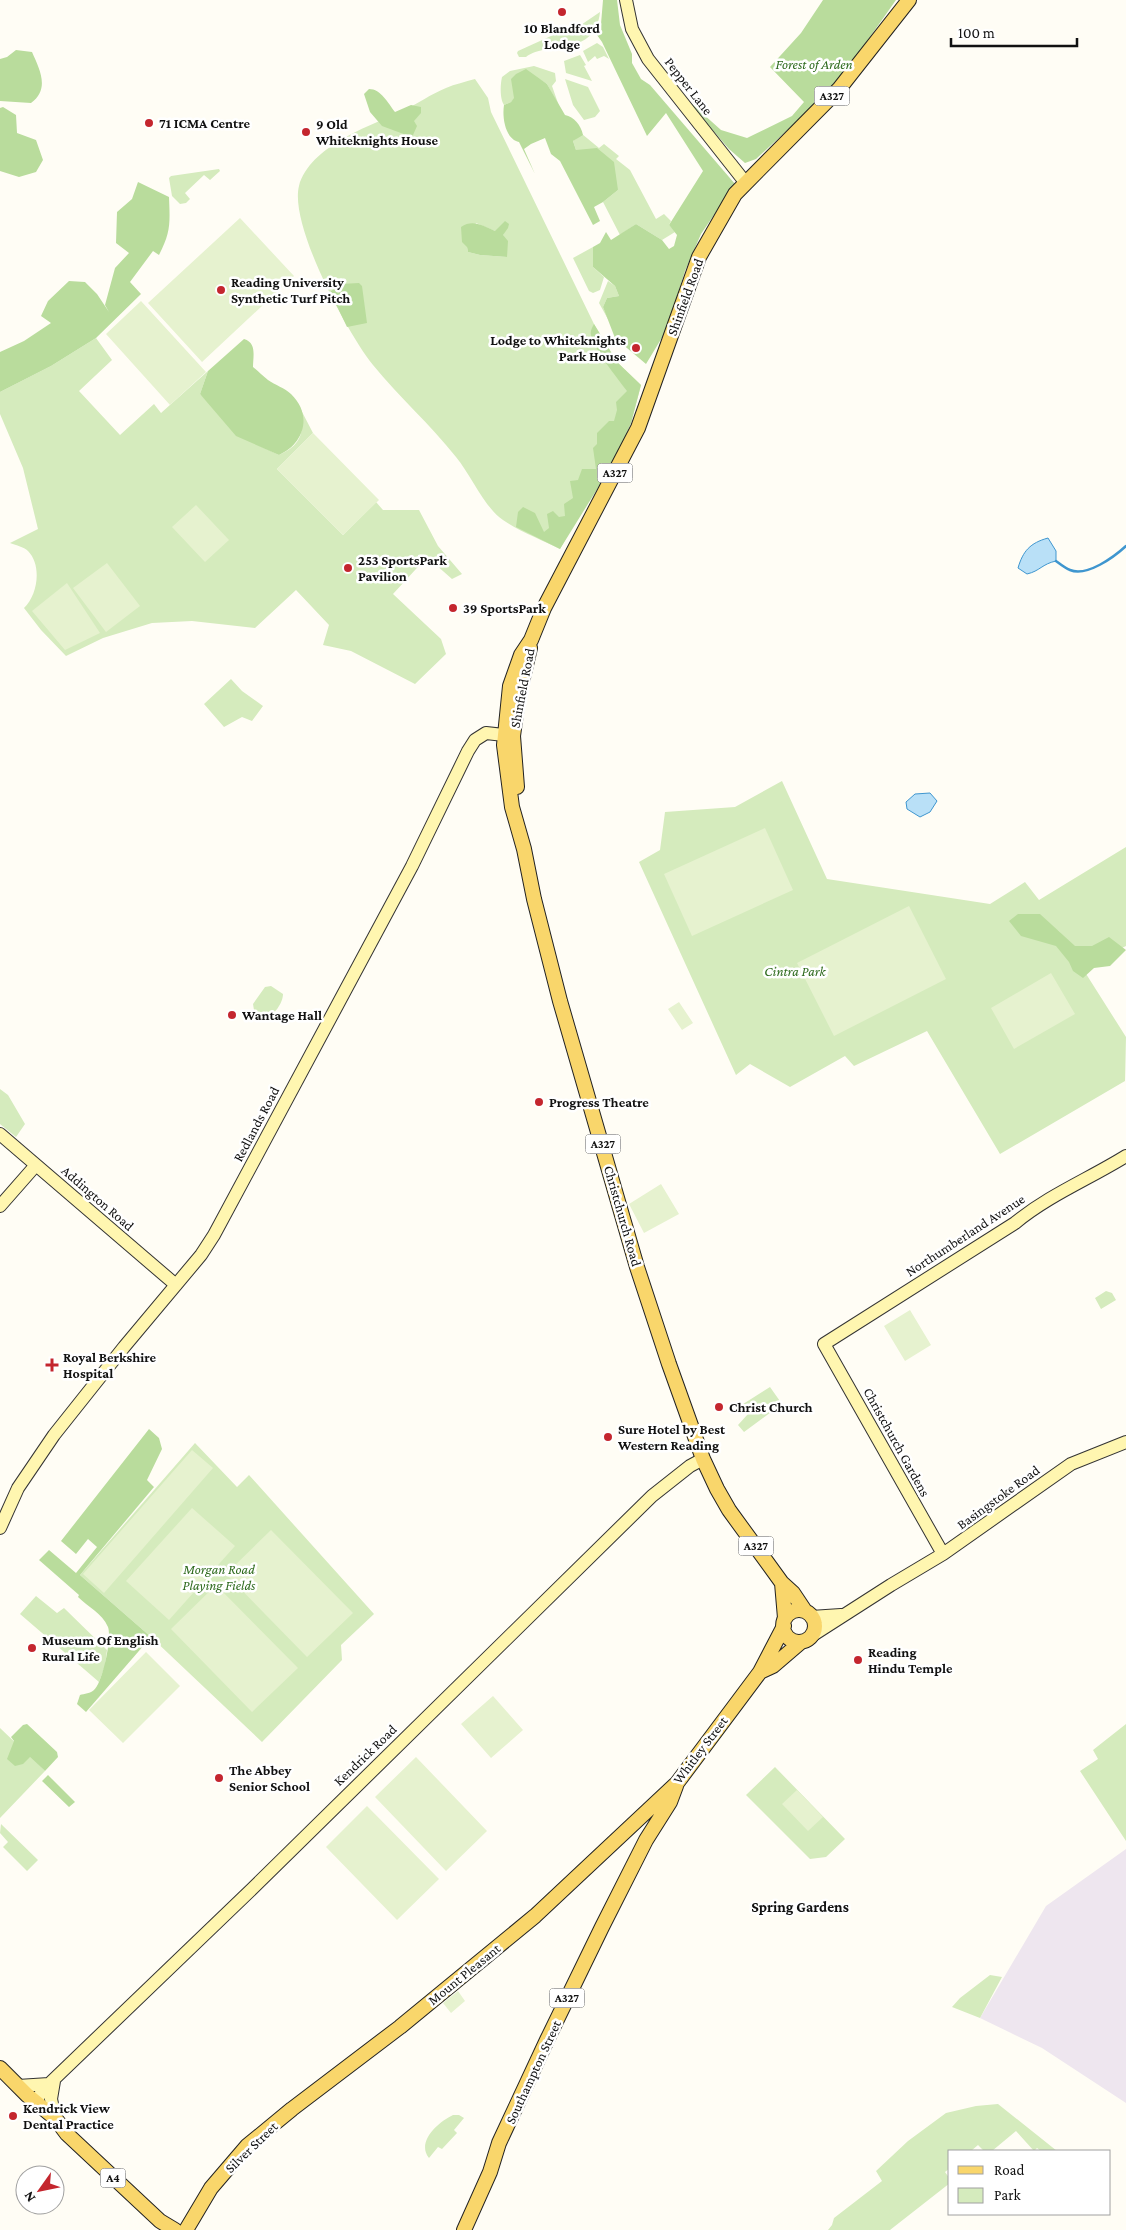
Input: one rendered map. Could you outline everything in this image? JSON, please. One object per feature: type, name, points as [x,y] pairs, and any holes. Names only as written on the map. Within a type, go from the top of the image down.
[{"type":"main road","name":"Shinfield Road","points":[[508,735],[529,657],[531,640],[544,608],[638,428],[699,257],[735,194],[839,89],[909,0]]},
{"type":"main road","name":"Christchurch Road","points":[[508,735],[520,807],[518,826],[560,1001],[652,1315],[704,1459],[717,1489],[729,1510],[782,1583],[793,1593],[808,1614]]},
{"type":"main road","points":[[782,1583],[784,1622],[790,1638],[794,1642],[800,1642],[807,1640],[813,1635],[808,1614],[791,1612],[784,1622]]},
{"type":"main road","name":"Whitley Street","points":[[592,1864],[677,1783],[760,1672],[784,1622]]},
{"type":"main road","name":"Whitley Street","points":[[760,1672],[773,1666],[800,1642]]},
{"type":"main road","name":"Southampton Street","points":[[464,2230],[490,2172],[500,2143],[547,2040],[646,1840],[670,1802],[677,1783]]},
{"type":"main road","name":"Mount Pleasant","points":[[332,2078],[400,2027],[535,1916],[592,1864]]},
{"type":"main road","name":"A4","points":[[0,2068],[56,2118],[67,2134],[162,2226],[175,2230]]},
{"type":"main road","name":"Silver Street","points":[[186,2230],[211,2188],[247,2146],[332,2078]]},
{"type":"main road","name":"A4","points":[[37,2103],[35,2108],[40,2117],[57,2132],[67,2134]]},
{"type":"main road","points":[[162,2226],[194,2214]]},
{"type":"street","name":"Pepper Lane","points":[[626,0],[632,29],[648,58],[745,182]]},
{"type":"street","name":"Redlands Road","points":[[0,1528],[18,1488],[54,1435],[201,1255],[222,1220],[296,1079],[409,873],[468,752],[481,735],[486,733],[508,735]]},
{"type":"street","name":"Addington Road","points":[[0,1134],[176,1285]]},
{"type":"street","name":"Northumberland Avenue","points":[[824,1344],[1015,1223],[1036,1207],[1126,1156]]},
{"type":"street","points":[[0,1206],[36,1165]]},
{"type":"street","name":"Christchurch Gardens","points":[[824,1344],[943,1554]]},
{"type":"street","name":"Basingstoke Road","points":[[843,1615],[943,1554],[1071,1464],[1126,1442]]},
{"type":"street","name":"Kendrick Road","points":[[37,2103],[39,2096],[51,2083],[652,1496],[690,1466],[704,1459]]},
{"type":"street","points":[[808,1614],[843,1615]]},
{"type":"street","points":[[813,1635],[843,1615]]},
{"type":"street","points":[[18,2086],[51,2083],[51,2099],[56,2118]]},
{"type":"shaded area","points":[[1126,1849],[1126,2103],[1042,2048],[980,2018],[1046,1906]]},
{"type":"green space","points":[[603,0],[617,0],[620,25],[632,54],[632,63],[641,79],[650,85],[735,184],[701,234],[685,271],[666,331],[646,364],[615,338],[603,307],[607,298],[619,296],[615,286],[593,267],[593,247],[600,243],[606,232],[611,240],[636,224],[662,240],[669,249],[674,246],[677,235],[669,225],[703,171],[666,113],[647,136],[597,35],[601,24]]},
{"type":"green space","name":"Forest of Arden","points":[[823,0],[896,0],[836,85],[756,159],[745,163],[729,149],[683,96],[721,130],[747,138],[792,116],[804,102],[770,67],[801,33]]},
{"type":"green space","points":[[600,12],[596,26],[590,36],[580,42],[536,52],[526,57],[519,57],[518,51],[573,26],[575,29]]},
{"type":"green space","points":[[597,43],[603,47],[609,59],[604,56],[597,59],[595,56],[588,62],[583,51]]},
{"type":"green space","points":[[16,50],[32,52],[42,79],[40,92],[31,103],[0,101],[0,59],[7,57]]},
{"type":"green space","points":[[580,55],[592,81],[566,73],[564,61]]},
{"type":"green space","points":[[534,66],[555,73],[556,81],[552,86],[559,106],[547,84],[539,79],[511,102],[504,105],[501,92],[502,77],[510,71]]},
{"type":"green space","points":[[526,69],[547,84],[565,115],[579,125],[583,135],[573,141],[576,150],[597,148],[614,162],[618,190],[594,207],[600,221],[593,225],[560,161],[551,154],[545,138],[524,149],[535,174],[519,142],[510,137],[504,121],[504,105],[511,102],[514,98],[511,79]]},
{"type":"green space","points":[[475,79],[488,98],[491,112],[594,324],[617,362],[641,385],[631,423],[560,549],[517,528],[496,514],[462,464],[373,365],[349,329],[323,278],[311,252],[298,204],[299,186],[305,172],[315,160],[342,139],[403,111],[440,90]],"holes":[[[476,223],[495,231],[504,231],[507,257],[468,252],[467,247]]]},
{"type":"green space","points":[[565,79],[588,87],[600,111],[595,117],[584,120],[573,105]]},
{"type":"green space","points":[[369,89],[381,94],[395,112],[411,105],[421,107],[421,113],[414,121],[417,126],[413,135],[409,136],[382,126],[370,112],[364,94]]},
{"type":"green space","points":[[3,107],[16,115],[17,133],[36,140],[43,160],[36,172],[19,177],[0,171],[0,108]]},
{"type":"green space","points":[[582,134],[599,148],[604,144],[619,156],[616,159],[630,170],[656,219],[664,214],[671,221],[669,225],[675,232],[662,240],[636,224],[620,235],[603,202],[618,190],[576,150],[573,141]]},
{"type":"green space","points":[[219,169],[220,171],[210,180],[204,175],[185,193],[190,199],[186,203],[180,204],[172,196],[169,178],[171,176]]},
{"type":"green space","points":[[138,182],[169,197],[168,233],[163,247],[159,255],[153,251],[130,282],[141,294],[96,338],[51,366],[0,392],[0,352],[24,341],[51,323],[41,316],[48,301],[69,281],[85,282],[97,294],[109,312],[105,305],[115,268],[129,253],[116,243],[117,212],[132,199]]},
{"type":"green space","name":"Reading University Synthetic Turf Pitch","points":[[240,218],[294,276],[202,362],[148,303]]},
{"type":"green space","points":[[505,221],[509,224],[503,235],[508,241],[507,257],[468,252],[467,247],[462,242],[461,227],[474,223],[495,231]]},
{"type":"green space","points":[[593,247],[593,267],[604,277],[600,290],[593,293],[589,291],[573,258]]},
{"type":"green space","points":[[608,281],[615,286],[619,296],[607,298],[603,307],[609,321],[599,303]]},
{"type":"green space","points":[[359,283],[362,286],[367,323],[347,327],[330,292],[341,284]]},
{"type":"green space","points":[[141,301],[206,372],[170,405],[106,334]]},
{"type":"green space","points":[[594,324],[617,362],[641,385],[631,423],[614,462],[560,549],[516,527],[518,512],[523,507],[535,513],[544,532],[549,528],[547,514],[553,511],[559,517],[565,516],[564,504],[573,498],[570,481],[578,480],[582,469],[596,469],[593,448],[597,444],[597,433],[609,421],[614,421],[617,410],[616,402],[627,391],[596,348],[591,335],[591,329]]},
{"type":"green space","points":[[96,338],[112,360],[79,391],[120,435],[154,404],[161,413],[208,371],[200,394],[258,445],[279,455],[293,447],[300,436],[302,424],[300,408],[313,433],[277,469],[343,535],[376,502],[383,510],[419,510],[438,546],[462,574],[452,579],[427,557],[393,594],[441,639],[446,654],[415,684],[351,651],[323,645],[329,625],[296,590],[255,628],[192,621],[152,623],[103,638],[66,656],[41,630],[24,608],[35,588],[37,572],[28,551],[10,543],[38,529],[23,468],[0,414],[0,392],[51,366]]},
{"type":"green space","points":[[244,339],[253,347],[253,367],[268,380],[291,394],[298,402],[302,411],[303,428],[300,436],[295,444],[279,455],[236,436],[200,394],[208,371]]},
{"type":"green space","points":[[313,433],[379,500],[343,535],[277,469]]},
{"type":"green space","points":[[196,505],[229,540],[205,562],[172,527]]},
{"type":"green space","points":[[107,563],[140,606],[106,632],[73,588]]},
{"type":"green space","points":[[67,583],[100,633],[65,650],[32,611]]},
{"type":"green space","points":[[231,679],[242,691],[263,706],[252,721],[242,717],[224,727],[204,704]]},
{"type":"green space","name":"Cintra Park","points":[[782,781],[827,879],[990,904],[1025,882],[1039,900],[1126,847],[1126,946],[1083,967],[1057,928],[1126,1037],[1125,1081],[1000,1154],[927,1031],[854,1066],[845,1056],[790,1087],[750,1064],[736,1075],[639,862],[660,850],[665,812],[735,807]]},
{"type":"green space","points":[[765,828],[793,890],[692,936],[664,874]]},
{"type":"green space","points":[[909,906],[946,979],[834,1036],[797,963]]},
{"type":"green space","points":[[1018,914],[1040,914],[1075,946],[1092,946],[1109,937],[1126,950],[1110,966],[1094,968],[1083,978],[1073,971],[1069,962],[1056,946],[1021,936],[1009,921]]},
{"type":"green space","points":[[1051,973],[1075,1014],[1014,1049],[991,1008]]},
{"type":"green space","points":[[271,986],[283,994],[283,998],[275,1012],[265,1018],[254,1010],[253,1004],[265,987]]},
{"type":"green space","points":[[679,1002],[693,1023],[682,1030],[668,1009]]},
{"type":"green space","points":[[0,1089],[8,1095],[25,1124],[16,1137],[0,1124]]},
{"type":"green space","points":[[661,1184],[679,1214],[644,1233],[629,1204]]},
{"type":"green space","points":[[1106,1291],[1112,1293],[1116,1300],[1101,1309],[1095,1298]]},
{"type":"green space","points":[[910,1310],[931,1345],[905,1361],[884,1326]]},
{"type":"green space","points":[[770,1387],[782,1404],[744,1432],[738,1425],[748,1414],[740,1406]]},
{"type":"green space","points":[[149,1429],[159,1438],[162,1449],[147,1480],[154,1487],[80,1575],[151,1637],[86,1712],[77,1704],[80,1695],[94,1690],[101,1678],[108,1649],[108,1627],[99,1614],[39,1560],[49,1550],[76,1573],[97,1547],[88,1539],[76,1554],[61,1541]]},
{"type":"green space","name":"Morgan Road Playing Fields","points":[[195,1443],[237,1487],[249,1475],[374,1614],[341,1645],[342,1660],[262,1742],[151,1637],[80,1575]]},
{"type":"green space","points":[[192,1450],[213,1468],[104,1593],[83,1574]]},
{"type":"green space","points":[[192,1508],[235,1546],[169,1620],[126,1581]]},
{"type":"green space","points":[[271,1530],[353,1613],[307,1657],[226,1574]]},
{"type":"green space","points":[[216,1585],[298,1668],[252,1712],[171,1629]]},
{"type":"green space","points":[[36,1596],[57,1613],[64,1608],[107,1650],[105,1666],[99,1682],[20,1614]]},
{"type":"green space","points":[[146,1652],[180,1686],[123,1743],[89,1710]]},
{"type":"green space","points":[[493,1696],[523,1730],[491,1758],[461,1724]]},
{"type":"green space","points":[[27,1724],[57,1752],[58,1757],[45,1771],[30,1757],[23,1764],[15,1766],[7,1759],[14,1741],[11,1737],[23,1725]]},
{"type":"green space","points":[[1126,1724],[1126,1841],[1080,1771],[1098,1759],[1093,1750]]},
{"type":"green space","points":[[0,1728],[45,1771],[0,1818]]},
{"type":"green space","points":[[416,1757],[487,1831],[446,1871],[375,1797]]},
{"type":"green space","points":[[775,1767],[845,1839],[826,1857],[810,1859],[746,1795]]},
{"type":"green space","points":[[48,1775],[75,1802],[69,1807],[42,1781]]},
{"type":"green space","points":[[797,1790],[823,1817],[808,1831],[782,1804]]},
{"type":"green space","points":[[367,1806],[439,1879],[397,1920],[326,1847]]},
{"type":"green space","points":[[1,1824],[38,1860],[27,1871],[3,1847],[8,1842],[0,1833]]},
{"type":"green space","points":[[990,1975],[1002,1977],[980,2018],[952,2007],[960,1998]]},
{"type":"green space","points":[[458,1991],[465,2001],[451,2013],[443,2003]]},
{"type":"green space","points":[[998,2104],[1056,2150],[1040,2150],[1037,2148],[1033,2150],[1016,2131],[993,2150],[983,2150],[978,2145],[972,2150],[948,2150],[948,2170],[945,2172],[948,2176],[948,2185],[890,2230],[828,2230],[834,2218],[882,2181],[876,2171],[908,2141],[946,2113],[976,2106]]},
{"type":"green space","points":[[453,2115],[459,2115],[464,2118],[454,2130],[457,2133],[442,2149],[438,2147],[429,2158],[425,2146],[427,2139],[435,2127]]},
{"type":"water","points":[[1048,538],[1056,551],[1056,561],[1027,574],[1018,568],[1028,548],[1036,542]]},
{"type":"water","points":[[930,793],[937,801],[930,812],[920,817],[907,809],[906,802],[915,794]]},
{"type":"waterway","points":[[1056,561],[1070,570],[1084,571],[1100,565],[1126,546]]},
{"type":"place","name":"10 Blandford Lodge","points":[[562,12]]},
{"type":"place","name":"71 ICMA Centre","points":[[149,123]]},
{"type":"place","name":"9 Old Whiteknights House","points":[[306,132]]},
{"type":"place","name":"Reading University Synthetic Turf Pitch","points":[[221,290]]},
{"type":"place","name":"Lodge to Whiteknights Park House","points":[[636,348]]},
{"type":"place","name":"253 SportsPark Pavilion","points":[[348,568]]},
{"type":"place","name":"39 SportsPark","points":[[453,608]]},
{"type":"place","name":"Wantage Hall","points":[[232,1015]]},
{"type":"place","name":"Progress Theatre","points":[[539,1102]]},
{"type":"place","name":"Royal Berkshire Hospital","points":[[52,1365]]},
{"type":"place","name":"Christ Church","points":[[719,1407]]},
{"type":"place","name":"Sure Hotel by Best Western Reading","points":[[608,1437]]},
{"type":"place","name":"Museum Of English Rural Life","points":[[32,1648]]},
{"type":"place","name":"Reading Hindu Temple","points":[[858,1660]]},
{"type":"place","name":"The Abbey Senior School","points":[[219,1778]]},
{"type":"place","name":"Kendrick View Dental Practice","points":[[13,2116]]},
{"type":"district","name":"Spring Gardens","points":[[800,1907]]}]
